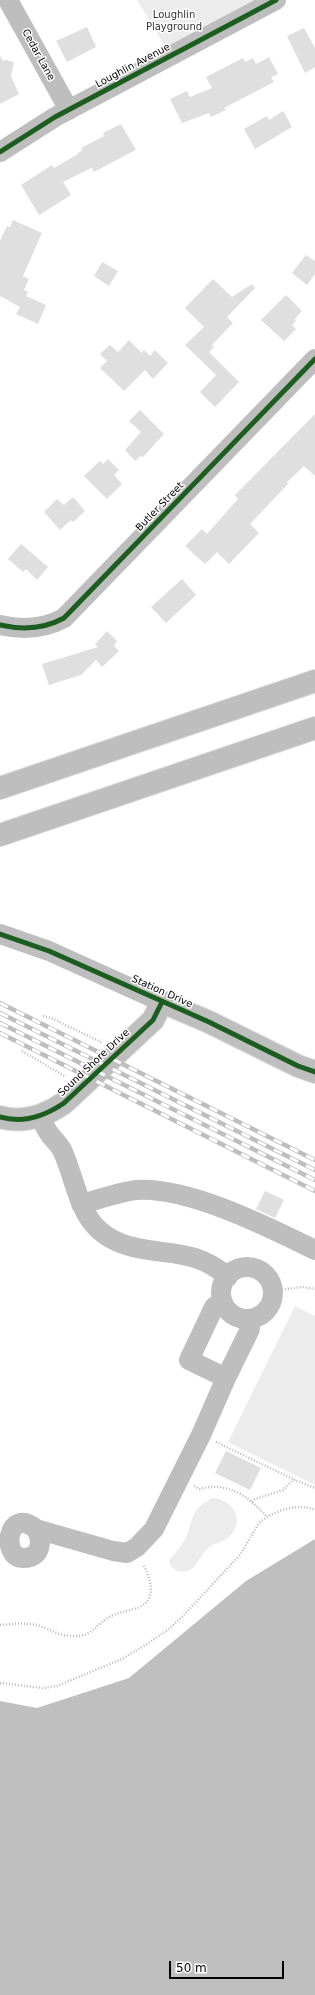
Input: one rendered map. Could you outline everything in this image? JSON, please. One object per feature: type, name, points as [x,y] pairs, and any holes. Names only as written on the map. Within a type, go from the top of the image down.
[{"type":"main road","points":[[0,788],[315,681]]},
{"type":"main road","points":[[0,835],[315,728]]},
{"type":"main road","name":"Station Drive","points":[[162,1002],[209,1022],[298,1066],[315,1072]]},
{"type":"main road","name":"Sound Shore Drive","points":[[0,1116],[23,1119],[41,1116],[64,1102],[153,1020],[162,1002]]},
{"type":"street","name":"Cedar Lane","points":[[8,0],[69,110]]},
{"type":"street","name":"Loughlin Avenue","points":[[0,152],[69,110],[276,0]]},
{"type":"street","name":"Butler Street","points":[[0,625],[13,628],[42,627],[64,618],[315,359]]},
{"type":"street","name":"Station Drive","points":[[0,934],[49,950],[162,1002]]},
{"type":"street","points":[[41,1116],[47,1131],[60,1145],[84,1212],[92,1223],[106,1235],[118,1242],[133,1247],[190,1255],[214,1265],[228,1277]]},
{"type":"street","points":[[81,1204],[136,1190],[164,1190],[217,1206],[315,1250]]},
{"type":"street","points":[[240,1268],[255,1268],[268,1277],[273,1291],[272,1301],[267,1310],[259,1316],[250,1319],[236,1316],[226,1308],[223,1302],[222,1292],[228,1277],[240,1268]]},
{"type":"street","points":[[223,1302],[214,1307],[189,1360],[226,1378]]},
{"type":"street","points":[[57,1535],[28,1558],[19,1558],[10,1553],[5,1542],[6,1534],[14,1525],[25,1523],[36,1529],[57,1535],[113,1551],[127,1552],[134,1548],[154,1529],[201,1435],[226,1378],[250,1329],[250,1319]]},
{"type":"street","points":[[36,1529],[40,1536],[39,1548]]},
{"type":"path","points":[[43,1016],[51,1018],[104,1043]]},
{"type":"path","points":[[22,1051],[63,1076]]},
{"type":"path","points":[[273,1291],[302,1287],[315,1289]]},
{"type":"path","points":[[201,1435],[315,1488]]},
{"type":"path","points":[[179,1479],[200,1489],[208,1487],[227,1487],[252,1502],[267,1517]]},
{"type":"path","points":[[252,1502],[255,1499],[283,1490],[292,1481],[296,1480]]},
{"type":"path","points":[[0,1683],[42,1688],[57,1686],[122,1659],[166,1631],[181,1618],[240,1555],[259,1523],[267,1517],[301,1506],[315,1510]]},
{"type":"path","points":[[0,1625],[31,1624],[63,1635],[89,1634],[110,1617],[125,1610],[137,1608],[144,1604],[152,1589],[149,1575],[134,1548]]},
{"type":"green space","name":"Loughlin Playground","points":[[137,0],[257,0],[166,48]]},
{"type":"green space","points":[[295,1306],[315,1316],[315,1485],[228,1442]]},
{"type":"green space","points":[[212,1498],[219,1499],[231,1506],[237,1517],[235,1530],[228,1538],[208,1548],[193,1568],[185,1571],[175,1570],[171,1567],[169,1561],[184,1541],[195,1512],[199,1507]]},
{"type":"shaded area","points":[[315,1539],[315,1995],[0,1995],[0,1701],[37,1708],[129,1678],[246,1581]]},
{"type":"building","points":[[87,27],[96,47],[67,62],[56,41]]},
{"type":"building","points":[[304,28],[315,48],[315,67],[305,73],[287,36]]},
{"type":"building","points":[[0,56],[3,61],[6,60],[14,62],[11,76],[19,94],[0,104]]},
{"type":"building","points":[[269,57],[278,74],[271,77],[274,82],[224,108],[226,110],[211,117],[209,113],[182,123],[170,99],[187,91],[190,97],[212,88],[206,77],[243,58],[245,62],[253,58],[256,64]]},
{"type":"building","points":[[283,111],[292,127],[255,149],[244,129],[267,116],[269,120]]},
{"type":"building","points":[[121,124],[136,150],[94,172],[92,168],[63,182],[71,195],[39,215],[21,185],[52,165],[54,168],[78,154],[83,150],[81,148],[104,136],[103,133]]},
{"type":"building","points":[[13,220],[42,233],[23,276],[29,279],[24,290],[28,292],[26,296],[46,305],[38,324],[16,314],[20,307],[0,296],[0,241],[7,226],[10,227]]},
{"type":"building","points":[[306,255],[315,261],[315,274],[307,285],[292,273]]},
{"type":"building","points":[[102,262],[118,271],[109,286],[94,276]]},
{"type":"building","points":[[213,279],[232,297],[252,284],[255,288],[227,317],[233,323],[212,345],[214,347],[209,352],[239,382],[215,407],[200,392],[216,375],[185,345],[204,327],[185,308]]},
{"type":"building","points":[[286,295],[302,311],[294,320],[296,321],[292,325],[296,329],[284,341],[261,320]]},
{"type":"building","points":[[129,340],[142,353],[144,350],[150,356],[155,350],[168,363],[153,379],[145,370],[124,391],[100,368],[107,361],[100,354],[110,345],[118,352]]},
{"type":"building","points":[[140,410],[164,434],[143,457],[141,456],[135,461],[125,450],[141,432],[129,421]]},
{"type":"building","points":[[315,414],[315,476],[304,466],[287,482],[288,484],[250,524],[259,533],[229,564],[217,552],[205,564],[185,546],[202,529],[207,534],[238,499],[235,495]]},
{"type":"building","points":[[108,459],[119,470],[114,475],[122,484],[107,499],[84,476],[100,461],[103,464]]},
{"type":"building","points":[[73,497],[85,511],[73,522],[71,520],[60,530],[44,512],[57,499],[64,505]]},
{"type":"building","points":[[21,544],[48,567],[37,580],[26,569],[23,572],[8,559]]},
{"type":"building","points":[[182,579],[196,595],[166,623],[151,607]]},
{"type":"building","points":[[107,631],[117,641],[114,646],[119,651],[102,667],[96,660],[81,675],[49,685],[42,664],[98,647],[95,644]]},
{"type":"building","points":[[265,1191],[284,1200],[275,1218],[256,1209]]},
{"type":"building","points":[[226,1451],[261,1468],[250,1490],[215,1473]]},
{"type":"railway","points":[[0,1003],[315,1160]]},
{"type":"railway","points":[[0,1013],[315,1170]]},
{"type":"railway","points":[[0,1023],[315,1180]]},
{"type":"railway","points":[[0,1033],[315,1191]]},
{"type":"cycle path","points":[[0,152],[55,117],[276,0]]},
{"type":"cycle path","points":[[0,625],[16,628],[33,628],[56,622],[64,618],[315,359]]},
{"type":"cycle path","points":[[0,934],[49,951],[209,1022],[298,1066],[315,1072]]},
{"type":"cycle path","points":[[0,1117],[17,1120],[34,1118],[57,1108],[153,1020],[162,1002]]}]
